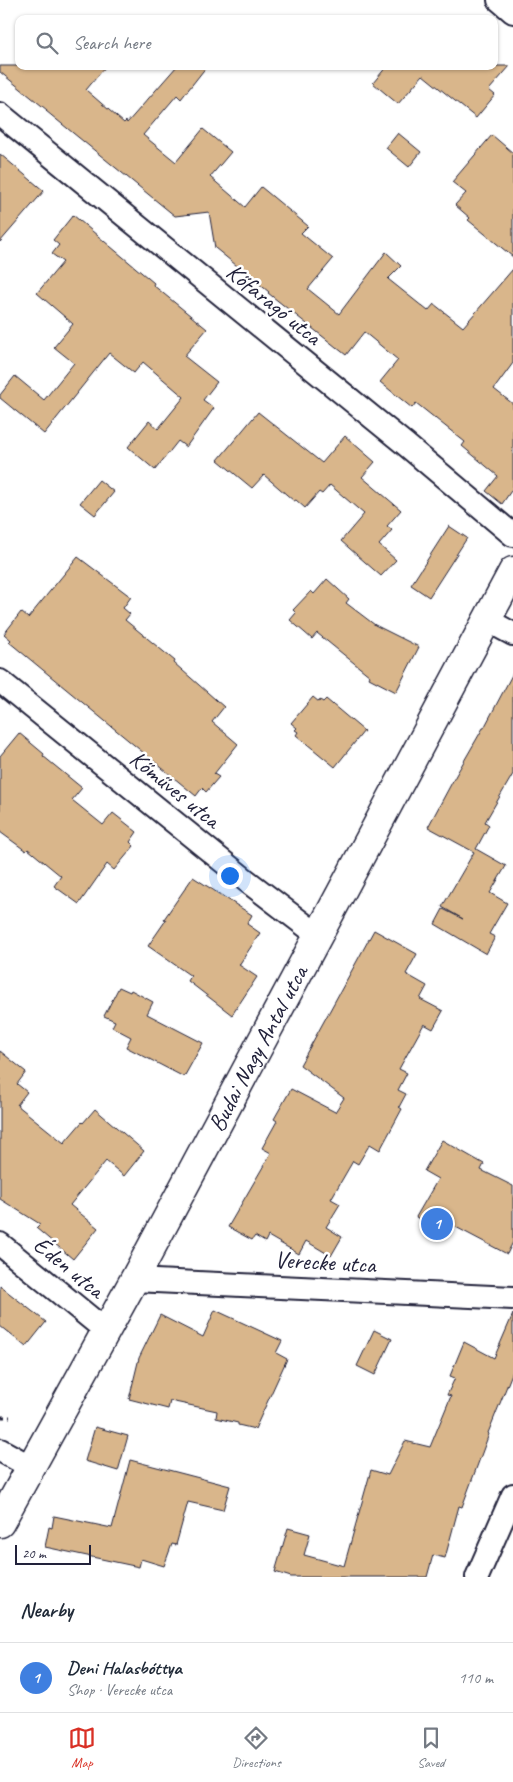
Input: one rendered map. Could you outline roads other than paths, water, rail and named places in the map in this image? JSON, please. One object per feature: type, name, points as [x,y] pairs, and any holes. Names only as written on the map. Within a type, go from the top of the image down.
[{"type":"street","points":[[499,0],[513,12]]},
{"type":"street","name":"Kőfaragó utca","points":[[0,114],[405,444],[513,535]]},
{"type":"street","name":"Budai Nagy Antal utca","points":[[0,1523],[134,1280],[513,571]]},
{"type":"street","points":[[487,620],[513,634]]},
{"type":"street","name":"Kőműves utca","points":[[0,680],[239,874],[319,936]]},
{"type":"street","name":"Éden utca","points":[[0,1244],[105,1330]]},
{"type":"street","name":"Verecke utca","points":[[134,1280],[513,1298]]},
{"type":"street","points":[[0,1450],[30,1467]]},
{"type":"street","points":[[478,1577],[513,1495]]},
{"type":"place","name":"Deni Halasbóttya","points":[[437,1224]]}]
